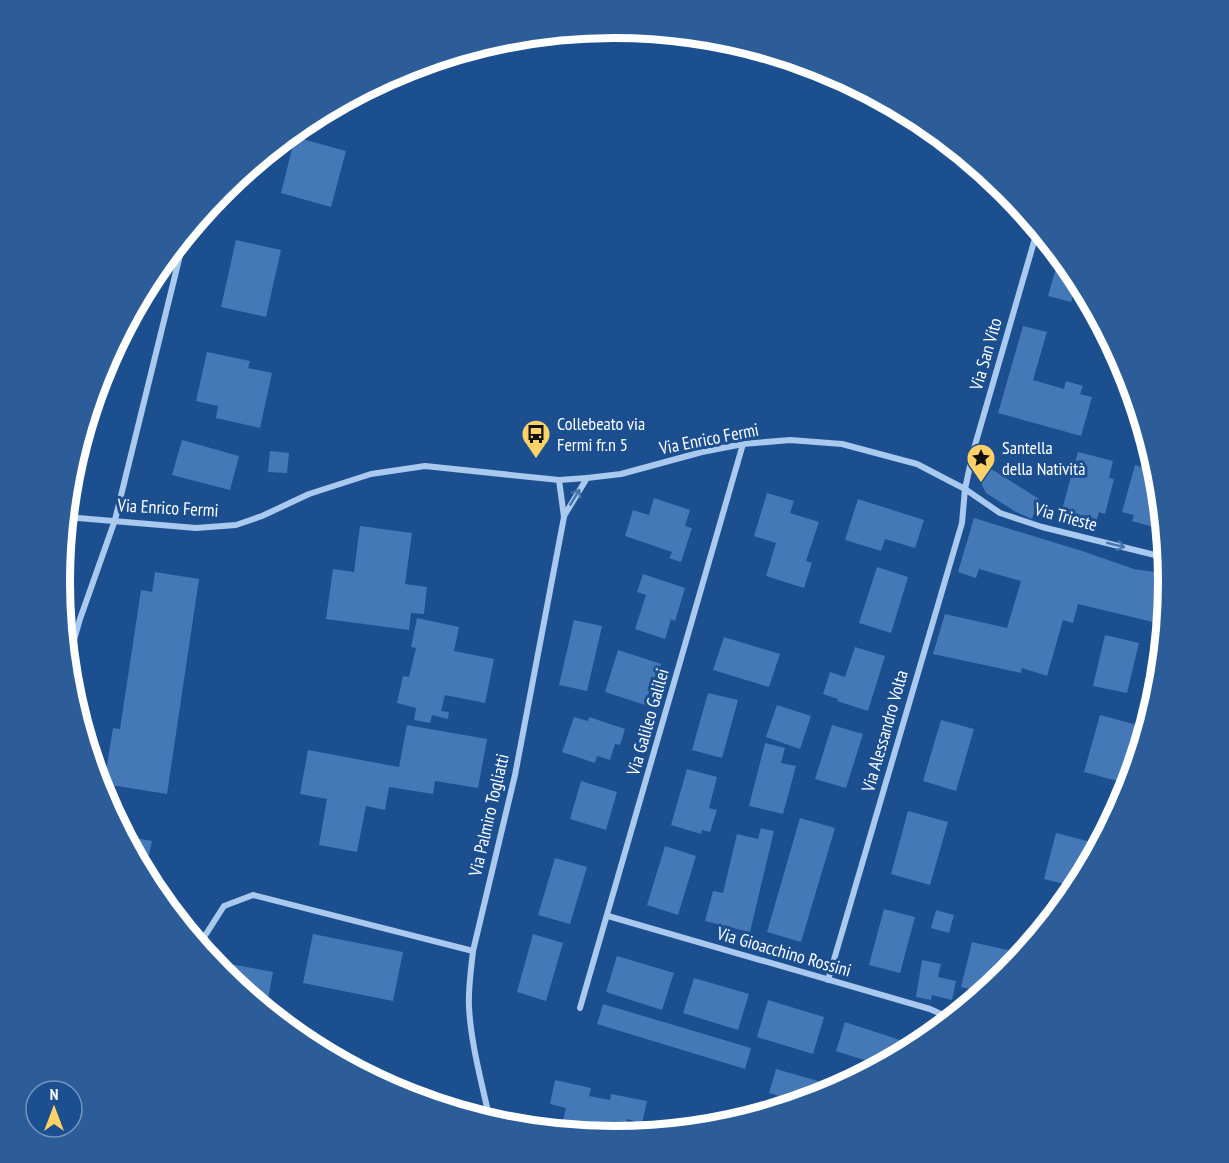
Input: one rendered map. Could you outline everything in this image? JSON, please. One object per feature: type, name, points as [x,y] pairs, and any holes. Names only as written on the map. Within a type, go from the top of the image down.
[{"type":"street","name":"Via San Vito","points":[[965,489],[973,452],[1035,237]]},
{"type":"street","points":[[74,643],[115,520],[180,254]]},
{"type":"street","name":"Via Enrico Fermi","points":[[74,518],[196,528],[236,525],[262,516],[309,494],[371,474],[425,466],[559,480],[587,478],[621,474],[702,452],[743,444],[790,440],[842,444],[917,464],[965,489]]},
{"type":"street","name":"Via Galileo Galilei","points":[[580,1008],[743,444]]},
{"type":"street","name":"Via Palmiro Togliatti","points":[[564,517],[587,478]]},
{"type":"street","name":"Via Palmiro Togliatti","points":[[488,1110],[471,1033],[468,1004],[473,951],[515,776],[564,517],[559,480]]},
{"type":"street","name":"Via Trieste","points":[[965,489],[1000,513],[1042,527],[1157,556]]},
{"type":"street","name":"Via Alessandro Volta","points":[[828,980],[962,523],[965,489]]},
{"type":"street","points":[[203,938],[224,906],[253,895],[473,951]]},
{"type":"street","name":"Via Gioacchino Rossini","points":[[608,916],[943,1015]]},
{"type":"building","points":[[347,108],[346,114],[339,113]]},
{"type":"building","points":[[299,138],[346,151],[331,207],[281,193],[294,142]]},
{"type":"building","points":[[236,240],[281,250],[266,317],[221,307]]},
{"type":"building","points":[[1057,265],[1074,291],[1071,302],[1048,296]]},
{"type":"building","points":[[1023,326],[1047,332],[1033,380],[1064,389],[1066,381],[1083,386],[1080,394],[1092,397],[1081,436],[998,413]]},
{"type":"building","points":[[207,352],[250,361],[248,368],[272,373],[260,428],[216,418],[218,406],[196,401]]},
{"type":"building","points":[[182,440],[239,456],[230,490],[172,475]]},
{"type":"building","points":[[270,451],[289,453],[287,473],[268,472]]},
{"type":"building","points":[[1078,452],[1113,461],[1109,478],[1114,479],[1105,514],[1099,512],[1096,523],[1061,513]]},
{"type":"building","points":[[985,465],[1039,499],[1032,519],[986,493],[981,483]]},
{"type":"building","points":[[1135,465],[1147,469],[1155,528],[1132,521],[1134,515],[1122,512]]},
{"type":"building","points":[[767,493],[794,501],[790,513],[819,522],[806,561],[812,563],[804,588],[766,576],[776,543],[754,536]]},
{"type":"building","points":[[654,498],[690,510],[685,526],[692,528],[681,562],[669,558],[672,552],[625,536],[633,510],[649,515]]},
{"type":"building","points":[[858,499],[924,520],[915,548],[885,539],[881,551],[845,540]]},
{"type":"building","points":[[974,518],[1134,569],[1158,572],[1157,623],[1078,604],[1073,623],[1063,620],[1047,676],[1022,668],[1021,673],[933,654],[945,614],[1007,628],[1021,581],[979,569],[976,578],[958,572]]},
{"type":"building","points":[[360,526],[412,533],[405,584],[427,587],[424,614],[411,613],[409,630],[326,619],[333,569],[354,572]]},
{"type":"building","points":[[877,567],[908,577],[891,633],[859,623]]},
{"type":"building","points":[[155,572],[199,579],[167,794],[110,785],[106,773],[113,728],[120,729],[141,590],[152,592]]},
{"type":"building","points":[[643,574],[685,588],[675,621],[671,619],[665,639],[635,629],[646,595],[637,592]]},
{"type":"building","points":[[417,618],[459,627],[454,651],[494,659],[485,703],[445,695],[441,711],[449,712],[448,719],[432,715],[430,723],[414,720],[416,708],[397,703],[403,676],[409,677],[416,648],[411,647]]},
{"type":"building","points":[[574,620],[602,626],[587,691],[559,685]]},
{"type":"building","points":[[1105,635],[1139,643],[1127,693],[1093,686]]},
{"type":"building","points":[[724,637],[780,654],[769,687],[713,670]]},
{"type":"building","points":[[855,647],[885,656],[868,711],[823,694],[830,672],[845,677]]},
{"type":"building","points":[[618,650],[661,664],[645,705],[605,692]]},
{"type":"building","points":[[708,693],[738,700],[722,758],[692,750]]},
{"type":"building","points":[[777,705],[811,716],[800,749],[766,737]]},
{"type":"building","points":[[1100,715],[1137,725],[1120,782],[1084,772]]},
{"type":"building","points":[[574,717],[588,721],[589,717],[625,729],[620,745],[615,744],[610,760],[597,756],[595,763],[562,752]]},
{"type":"building","points":[[941,720],[974,729],[956,791],[923,781]]},
{"type":"building","points":[[407,725],[487,739],[478,788],[435,781],[433,794],[389,787],[385,810],[366,806],[357,852],[319,845],[327,799],[300,794],[308,750],[399,767]]},
{"type":"building","points":[[832,725],[863,734],[846,788],[815,779]]},
{"type":"building","points":[[765,743],[785,748],[781,763],[796,766],[783,814],[749,806]]},
{"type":"building","points":[[687,769],[717,777],[709,808],[717,810],[710,832],[702,830],[701,834],[671,825]]},
{"type":"building","points":[[581,781],[617,792],[606,830],[570,819]]},
{"type":"building","points":[[908,811],[948,822],[930,885],[891,874]]},
{"type":"building","points":[[800,818],[835,828],[801,942],[767,932]]},
{"type":"building","points":[[761,828],[774,831],[750,932],[705,921],[713,891],[723,893],[737,834],[758,839]]},
{"type":"building","points":[[1056,833],[1091,842],[1067,884],[1044,879]]},
{"type":"building","points":[[135,838],[152,841],[148,861]]},
{"type":"building","points":[[665,846],[696,856],[678,915],[647,905]]},
{"type":"building","points":[[555,858],[587,867],[570,924],[538,915]]},
{"type":"building","points":[[884,909],[915,917],[900,973],[869,965]]},
{"type":"building","points":[[936,910],[954,915],[949,933],[931,928]]},
{"type":"building","points":[[313,934],[403,952],[393,1001],[303,983]]},
{"type":"building","points":[[533,934],[563,943],[546,1001],[517,992]]},
{"type":"building","points":[[972,942],[1013,951],[974,990],[961,987]]},
{"type":"building","points":[[617,956],[674,973],[662,1010],[606,992]]},
{"type":"building","points":[[922,960],[941,964],[938,977],[956,981],[952,1000],[932,995],[931,1000],[916,997]]},
{"type":"building","points":[[228,963],[273,972],[268,1001]]},
{"type":"building","points":[[694,978],[749,994],[738,1030],[683,1013]]},
{"type":"building","points":[[768,1000],[824,1017],[813,1054],[757,1037]]},
{"type":"building","points":[[603,1004],[751,1048],[745,1069],[597,1024]]},
{"type":"building","points":[[845,1022],[900,1040],[898,1045],[869,1062],[836,1051]]},
{"type":"building","points":[[776,1069],[825,1083],[786,1098],[769,1093]]},
{"type":"building","points":[[555,1080],[591,1088],[589,1096],[610,1100],[611,1094],[647,1101],[642,1123],[627,1119],[626,1125],[614,1126],[562,1123],[566,1108],[550,1104]]},
{"type":"place","name":"Collebeato via Fermi fr.n 5","points":[[536,460]]},
{"type":"place","name":"Santella della Natività","points":[[981,484]]}]
